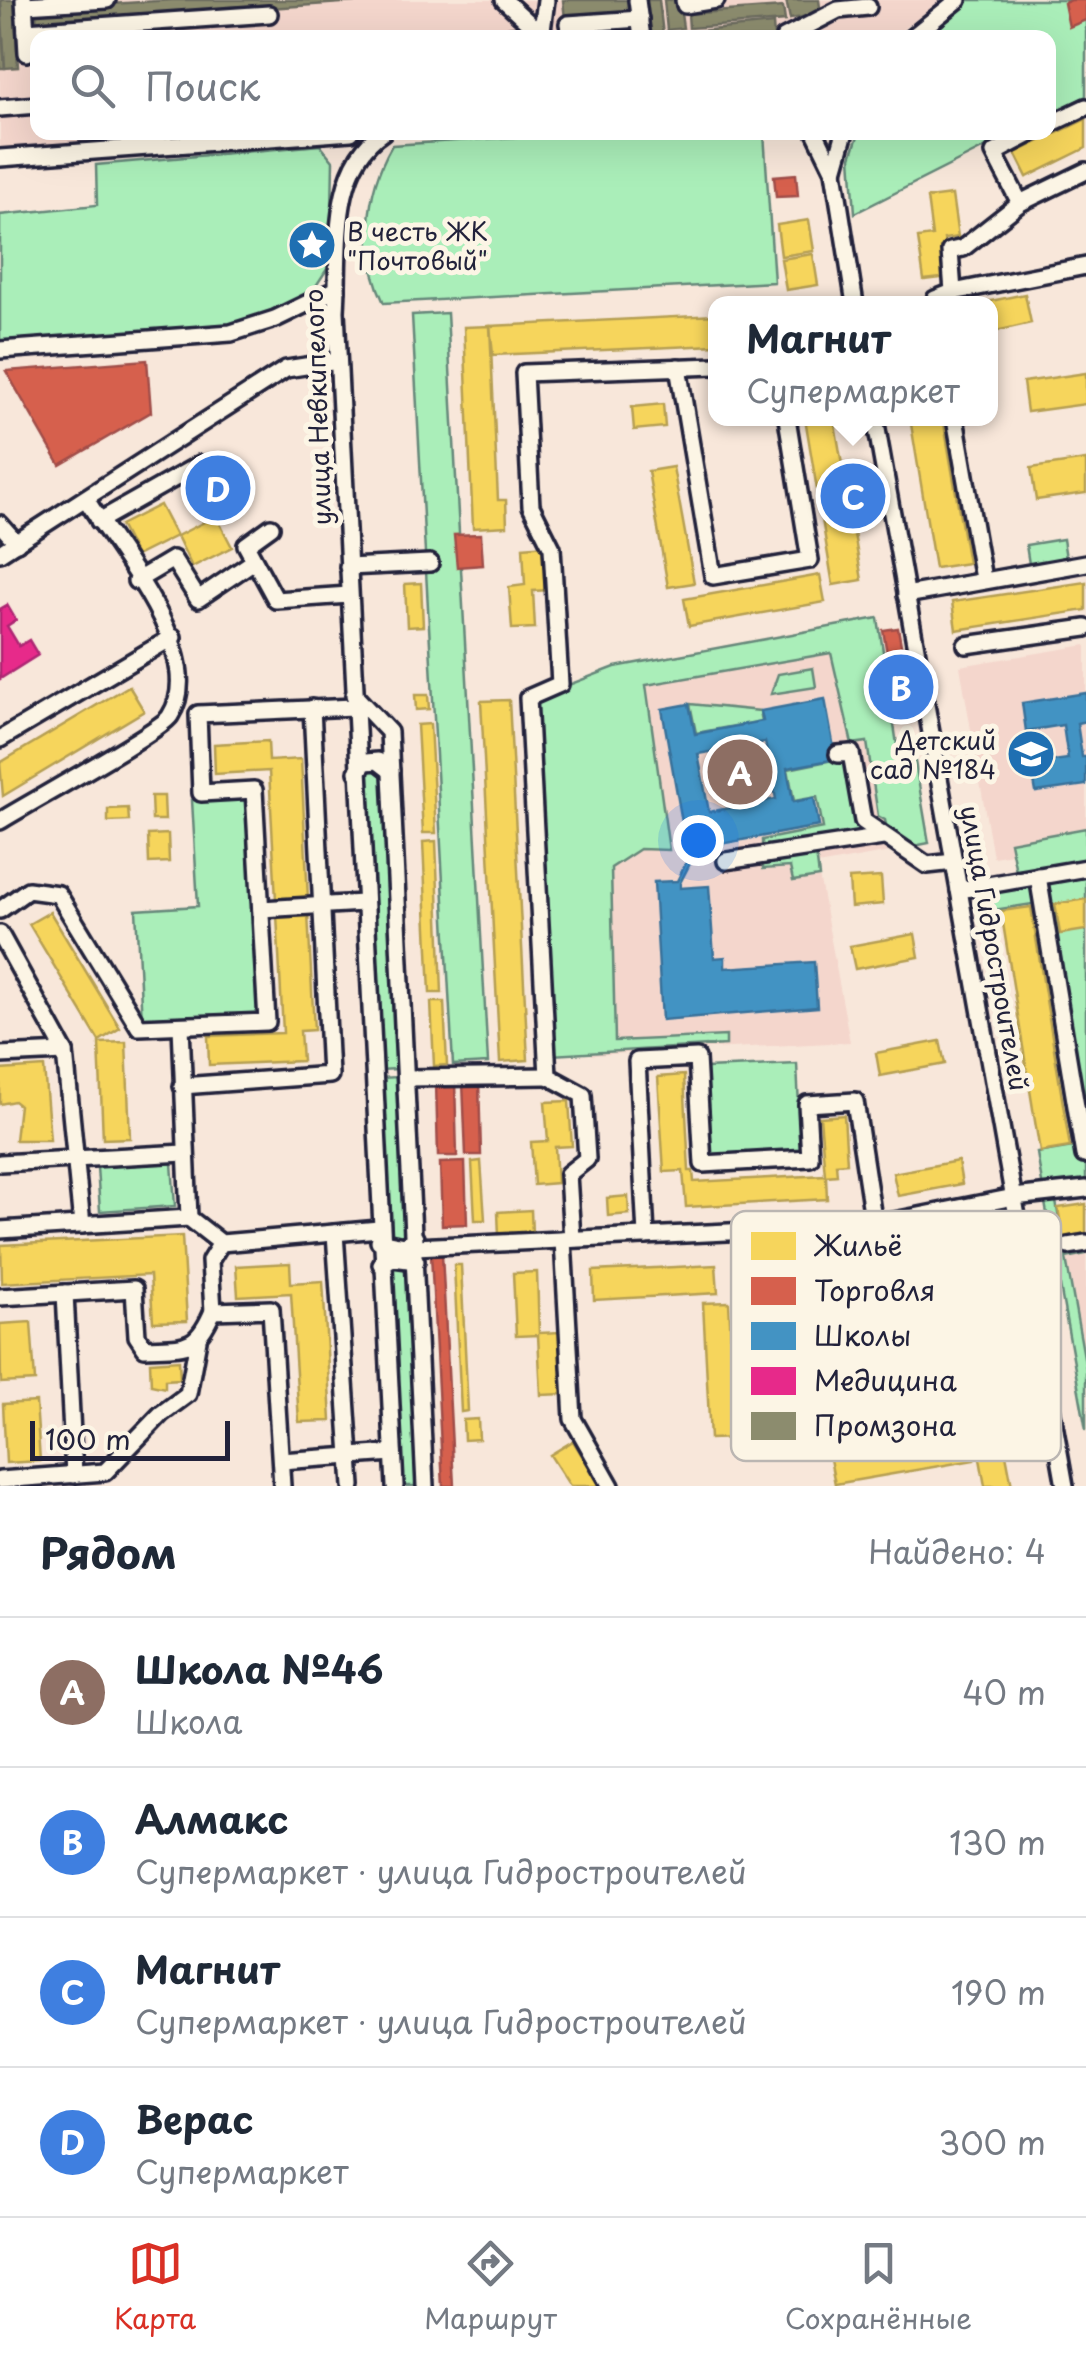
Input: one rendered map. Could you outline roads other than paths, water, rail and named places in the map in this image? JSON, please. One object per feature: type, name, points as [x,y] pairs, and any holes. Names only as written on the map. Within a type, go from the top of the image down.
[{"type":"street","points":[[27,53],[25,3],[108,0]]},
{"type":"street","points":[[541,30],[546,0]]},
{"type":"street","points":[[637,0],[641,30]]},
{"type":"street","points":[[684,0],[684,5],[716,0]]},
{"type":"street","points":[[921,30],[958,0]]},
{"type":"street","points":[[506,1],[535,30]]},
{"type":"street","points":[[799,30],[838,10],[871,2]]},
{"type":"street","points":[[40,30],[269,14]]},
{"type":"street","points":[[568,24],[640,19]]},
{"type":"street","points":[[26,31],[30,31]]},
{"type":"street","points":[[0,108],[30,106]]},
{"type":"street","points":[[1056,122],[1086,107]]},
{"type":"street","points":[[0,158],[243,140]]},
{"type":"street","name":"улица Невкипелого","points":[[375,140],[354,160],[342,211],[338,361],[394,1486]]},
{"type":"street","points":[[819,140],[834,171],[854,296]]},
{"type":"street","points":[[834,171],[843,140]]},
{"type":"street","points":[[1018,140],[994,152],[1020,202]]},
{"type":"street","points":[[954,292],[950,251],[963,248],[1020,202],[1086,171]]},
{"type":"street","points":[[943,296],[1086,266]]},
{"type":"street","points":[[0,350],[231,332],[276,319],[337,289]]},
{"type":"street","points":[[0,553],[286,369],[338,361]]},
{"type":"street","points":[[548,1076],[528,698],[560,684],[552,548],[531,506],[524,373],[708,366]]},
{"type":"street","points":[[678,367],[713,576],[810,560],[788,426]]},
{"type":"street","name":"улица Гидростроителей","points":[[876,426],[1016,1211]]},
{"type":"street","points":[[957,426],[983,579]]},
{"type":"street","points":[[99,521],[200,464]]},
{"type":"street","points":[[0,821],[169,719],[182,684],[173,637],[86,499]]},
{"type":"street","points":[[0,524],[17,543]]},
{"type":"street","points":[[271,527],[246,545],[276,600],[349,595]]},
{"type":"street","points":[[136,581],[174,558],[198,599],[254,561]]},
{"type":"street","points":[[348,566],[430,563]]},
{"type":"street","points":[[906,594],[1086,564]]},
{"type":"street","points":[[966,645],[1086,628]]},
{"type":"street","points":[[0,740],[173,637]]},
{"type":"street","points":[[0,910],[28,890],[58,894],[138,1027],[267,1022],[254,790],[202,792],[198,714],[312,708],[354,701],[389,732],[425,1486]]},
{"type":"street","points":[[182,1086],[330,1076],[312,708]]},
{"type":"street","points":[[838,754],[851,753],[863,821],[927,865],[954,862]]},
{"type":"street","points":[[357,772],[366,762],[378,762],[391,770]]},
{"type":"street","points":[[726,861],[883,837]]},
{"type":"street","points":[[959,890],[1086,868]]},
{"type":"street","points":[[1038,876],[1084,1154]]},
{"type":"street","points":[[261,908],[363,903]]},
{"type":"street","points":[[0,934],[65,1052],[82,1225]]},
{"type":"street","points":[[180,1026],[189,1218]]},
{"type":"street","points":[[0,1055],[65,1052]]},
{"type":"street","points":[[646,1236],[637,1062],[697,1058],[703,1164],[810,1158],[807,1104],[856,1102],[872,1211]]},
{"type":"street","points":[[406,1078],[548,1076],[583,1095],[587,1159],[568,1174],[574,1419],[612,1486]]},
{"type":"street","points":[[0,1163],[186,1154]]},
{"type":"street","points":[[941,1211],[1086,1189]]},
{"type":"street","points":[[0,1230],[189,1218],[221,1243],[335,1233],[379,1235],[415,1248],[731,1232]]},
{"type":"street","points":[[335,1233],[352,1486]]},
{"type":"street","points":[[1068,1246],[1086,1242]]},
{"type":"street","points":[[0,1480],[105,1472],[162,1414],[188,1394],[198,1340],[213,1311],[210,1261],[221,1243]]},
{"type":"street","points":[[381,1264],[415,1248]]},
{"type":"street","points":[[0,1298],[134,1289],[138,1336],[146,1348],[188,1346],[198,1340]]},
{"type":"street","points":[[65,1293],[74,1474]]},
{"type":"street","points":[[213,1311],[271,1309],[282,1486]]},
{"type":"street","points":[[281,1462],[392,1453]]},
{"type":"street","name":"улица Гидростроителей","points":[[1061,1461],[1065,1486]]},
{"type":"place","name":"В честь ЖК \"Почтовый\"","points":[[312,245]]},
{"type":"place","name":"Верас","points":[[218,488]]},
{"type":"place","name":"Магнит","points":[[853,496]]},
{"type":"place","name":"Алмакс","points":[[901,687]]},
{"type":"place","name":"Детский сад №184","points":[[1031,754]]},
{"type":"place","name":"Школа №46","points":[[740,772]]}]
